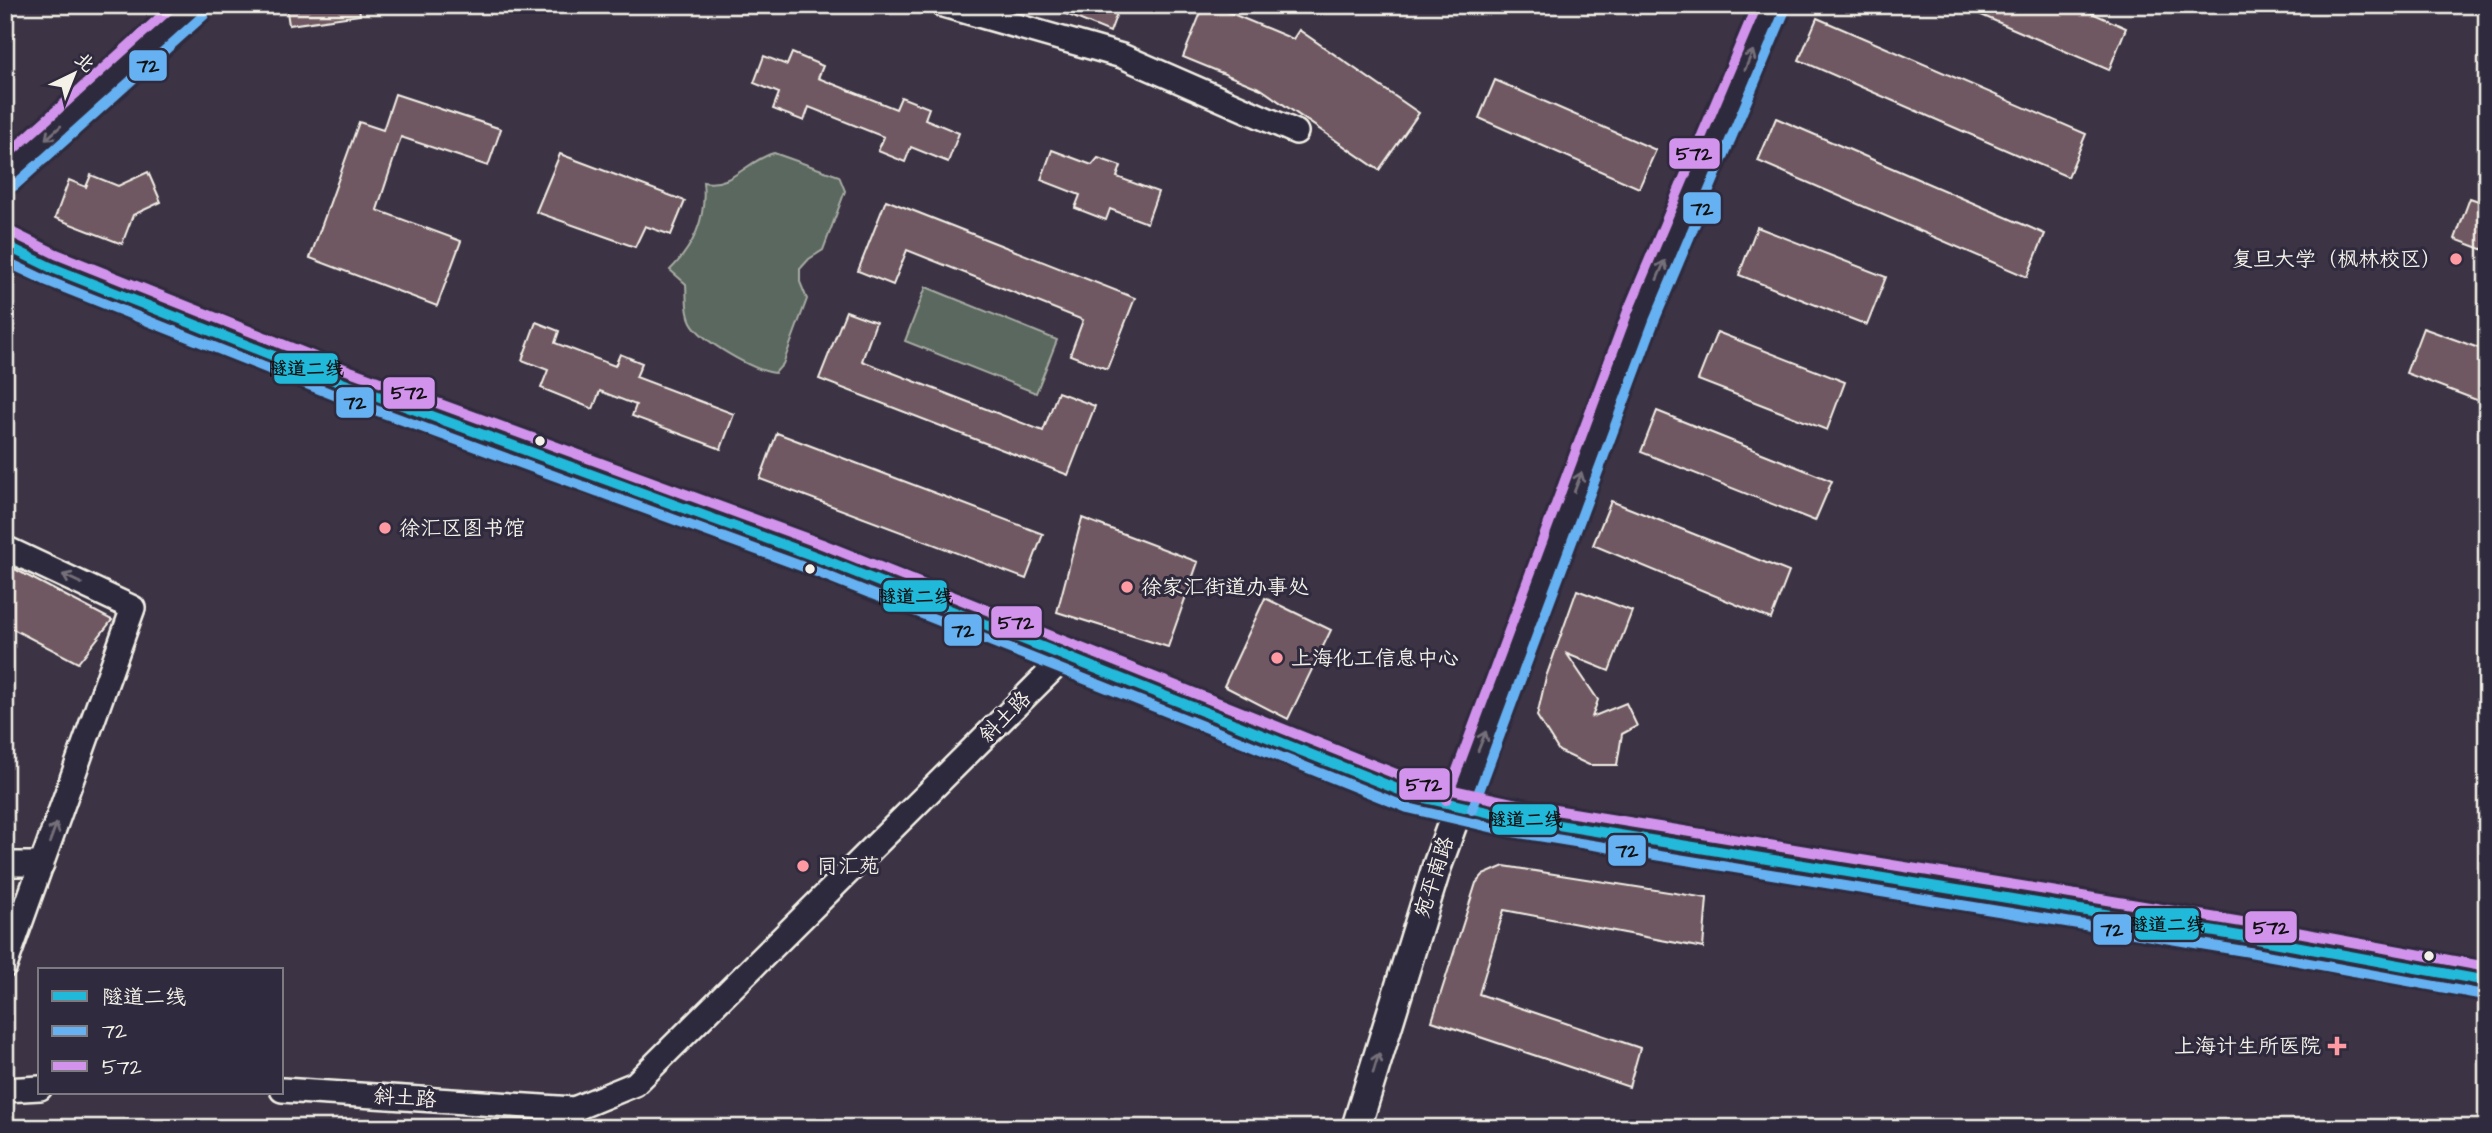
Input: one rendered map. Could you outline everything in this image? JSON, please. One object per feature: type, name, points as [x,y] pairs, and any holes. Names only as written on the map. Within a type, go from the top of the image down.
[{"type":"main road","name":"宛平南路","points":[[1356,1128],[1437,866],[1459,805],[1641,316],[1772,5]]},
{"type":"main road","points":[[5,245],[50,267],[342,383],[817,557],[1412,795],[1509,817],[2246,937],[2487,981]]},
{"type":"street","points":[[5,176],[195,5]]},
{"type":"street","points":[[943,5],[1122,56],[1296,132]]},
{"type":"street","points":[[5,548],[133,608],[5,966]]},
{"type":"street","name":"斜土路","points":[[284,1090],[570,1118],[635,1084],[1067,655]]},
{"type":"street","points":[[5,864],[42,864]]},
{"type":"street","points":[[5,1090],[38,1088]]},
{"type":"green space","points":[[774,153],[839,176],[845,191],[823,250],[800,269],[800,282],[807,299],[783,364],[775,373],[754,367],[705,338],[691,322],[686,284],[670,270],[686,251],[697,230],[703,207],[703,182],[723,181]]},
{"type":"green space","points":[[926,287],[1057,340],[1036,393],[905,341]]},
{"type":"building","points":[[286,5],[359,5],[360,15],[289,25]]},
{"type":"building","points":[[1044,5],[1120,5],[1110,32]]},
{"type":"building","points":[[1204,5],[1211,5],[1293,39],[1299,30],[1419,113],[1379,170],[1261,89],[1183,57]]},
{"type":"building","points":[[1958,5],[2074,5],[2126,28],[2109,70]]},
{"type":"building","points":[[1817,18],[2086,134],[2068,177],[1799,60]]},
{"type":"building","points":[[792,53],[823,66],[818,78],[896,109],[901,97],[929,108],[925,119],[959,133],[948,162],[911,147],[905,162],[878,151],[884,137],[809,107],[804,121],[773,109],[779,93],[754,83],[764,56],[787,65]]},
{"type":"building","points":[[1495,80],[1656,150],[1639,188],[1479,118]]},
{"type":"building","points":[[395,94],[501,129],[488,166],[401,137],[377,210],[461,241],[437,306],[310,258],[359,122],[383,130]]},
{"type":"building","points":[[1776,118],[2045,234],[2027,277],[1758,161]]},
{"type":"building","points":[[1052,150],[1092,165],[1098,158],[1121,166],[1117,177],[1158,192],[1147,223],[1110,209],[1106,220],[1075,208],[1080,195],[1041,180]]},
{"type":"building","points":[[560,154],[685,201],[671,235],[645,226],[635,247],[536,212]]},
{"type":"building","points":[[148,172],[161,202],[133,215],[122,244],[55,218],[69,180],[86,187],[91,175],[118,186]]},
{"type":"building","points":[[2470,198],[2487,204],[2487,251],[2455,239]]},
{"type":"building","points":[[886,200],[1135,298],[1107,369],[1070,355],[1083,320],[907,250],[893,285],[858,271]]},
{"type":"building","points":[[1757,227],[1886,277],[1867,325],[1739,275]]},
{"type":"building","points":[[846,311],[876,322],[862,361],[1043,431],[1058,392],[1095,406],[1068,475],[819,379]]},
{"type":"building","points":[[536,322],[559,331],[555,343],[615,366],[620,354],[642,363],[636,377],[734,414],[721,449],[632,416],[636,405],[600,391],[593,409],[541,388],[548,370],[522,360]]},
{"type":"building","points":[[2423,328],[2487,351],[2487,404],[2406,373]]},
{"type":"building","points":[[1717,332],[1845,382],[1827,430],[1698,380]]},
{"type":"building","points":[[1657,411],[1832,481],[1815,521],[1641,452]]},
{"type":"building","points":[[777,433],[1043,534],[1026,579],[760,479]]},
{"type":"building","points":[[1611,501],[1789,572],[1771,619],[1593,545]]},
{"type":"building","name":"徐家汇街道办事处","points":[[1082,518],[1198,562],[1168,647],[1057,612]]},
{"type":"building","points":[[5,564],[112,620],[78,663],[5,625]]},
{"type":"building","points":[[1577,590],[1632,611],[1609,671],[1567,654],[1598,700],[1592,717],[1626,703],[1637,726],[1622,734],[1617,765],[1589,765],[1559,751],[1537,716],[1546,677]]},
{"type":"building","name":"上海化工信息中心","points":[[1265,598],[1331,630],[1288,719],[1224,686]]},
{"type":"building","points":[[1504,866],[1707,898],[1703,948],[1504,910],[1479,994],[1640,1048],[1629,1087],[1432,1021],[1476,883],[1483,875]]},
{"type":"transit line","name":"572","points":[[5,157],[174,5]]},
{"type":"transit line","name":"572","points":[[1446,800],[1628,311],[1757,5]]},
{"type":"transit line","name":"72","points":[[1472,810],[1654,321],[1785,10]]},
{"type":"transit line","name":"72","points":[[14,186],[204,15]]},
{"type":"transit line","name":"572","points":[[11,232],[56,254],[347,370],[822,544],[1416,782],[1512,803],[2248,923],[2487,967]]},
{"type":"transit line","name":"隧道二线","points":[[5,245],[50,267],[342,383],[817,557],[1412,795],[1509,817],[2246,937],[2487,981]]},
{"type":"transit line","name":"72","points":[[5,261],[45,280],[337,396],[812,570],[1408,808],[1507,831],[2244,951],[2484,995]]},
{"type":"place","name":"复旦大学（枫林校区）","points":[[2456,259]]},
{"type":"place","name":"徐汇区图书馆","points":[[385,528]]},
{"type":"place","name":"徐家汇街道办事处","points":[[1127,587]]},
{"type":"place","name":"上海化工信息中心","points":[[1277,658]]},
{"type":"place","name":"同汇苑","points":[[803,866]]},
{"type":"place","name":"上海计生所医院","points":[[2337,1046]]}]
